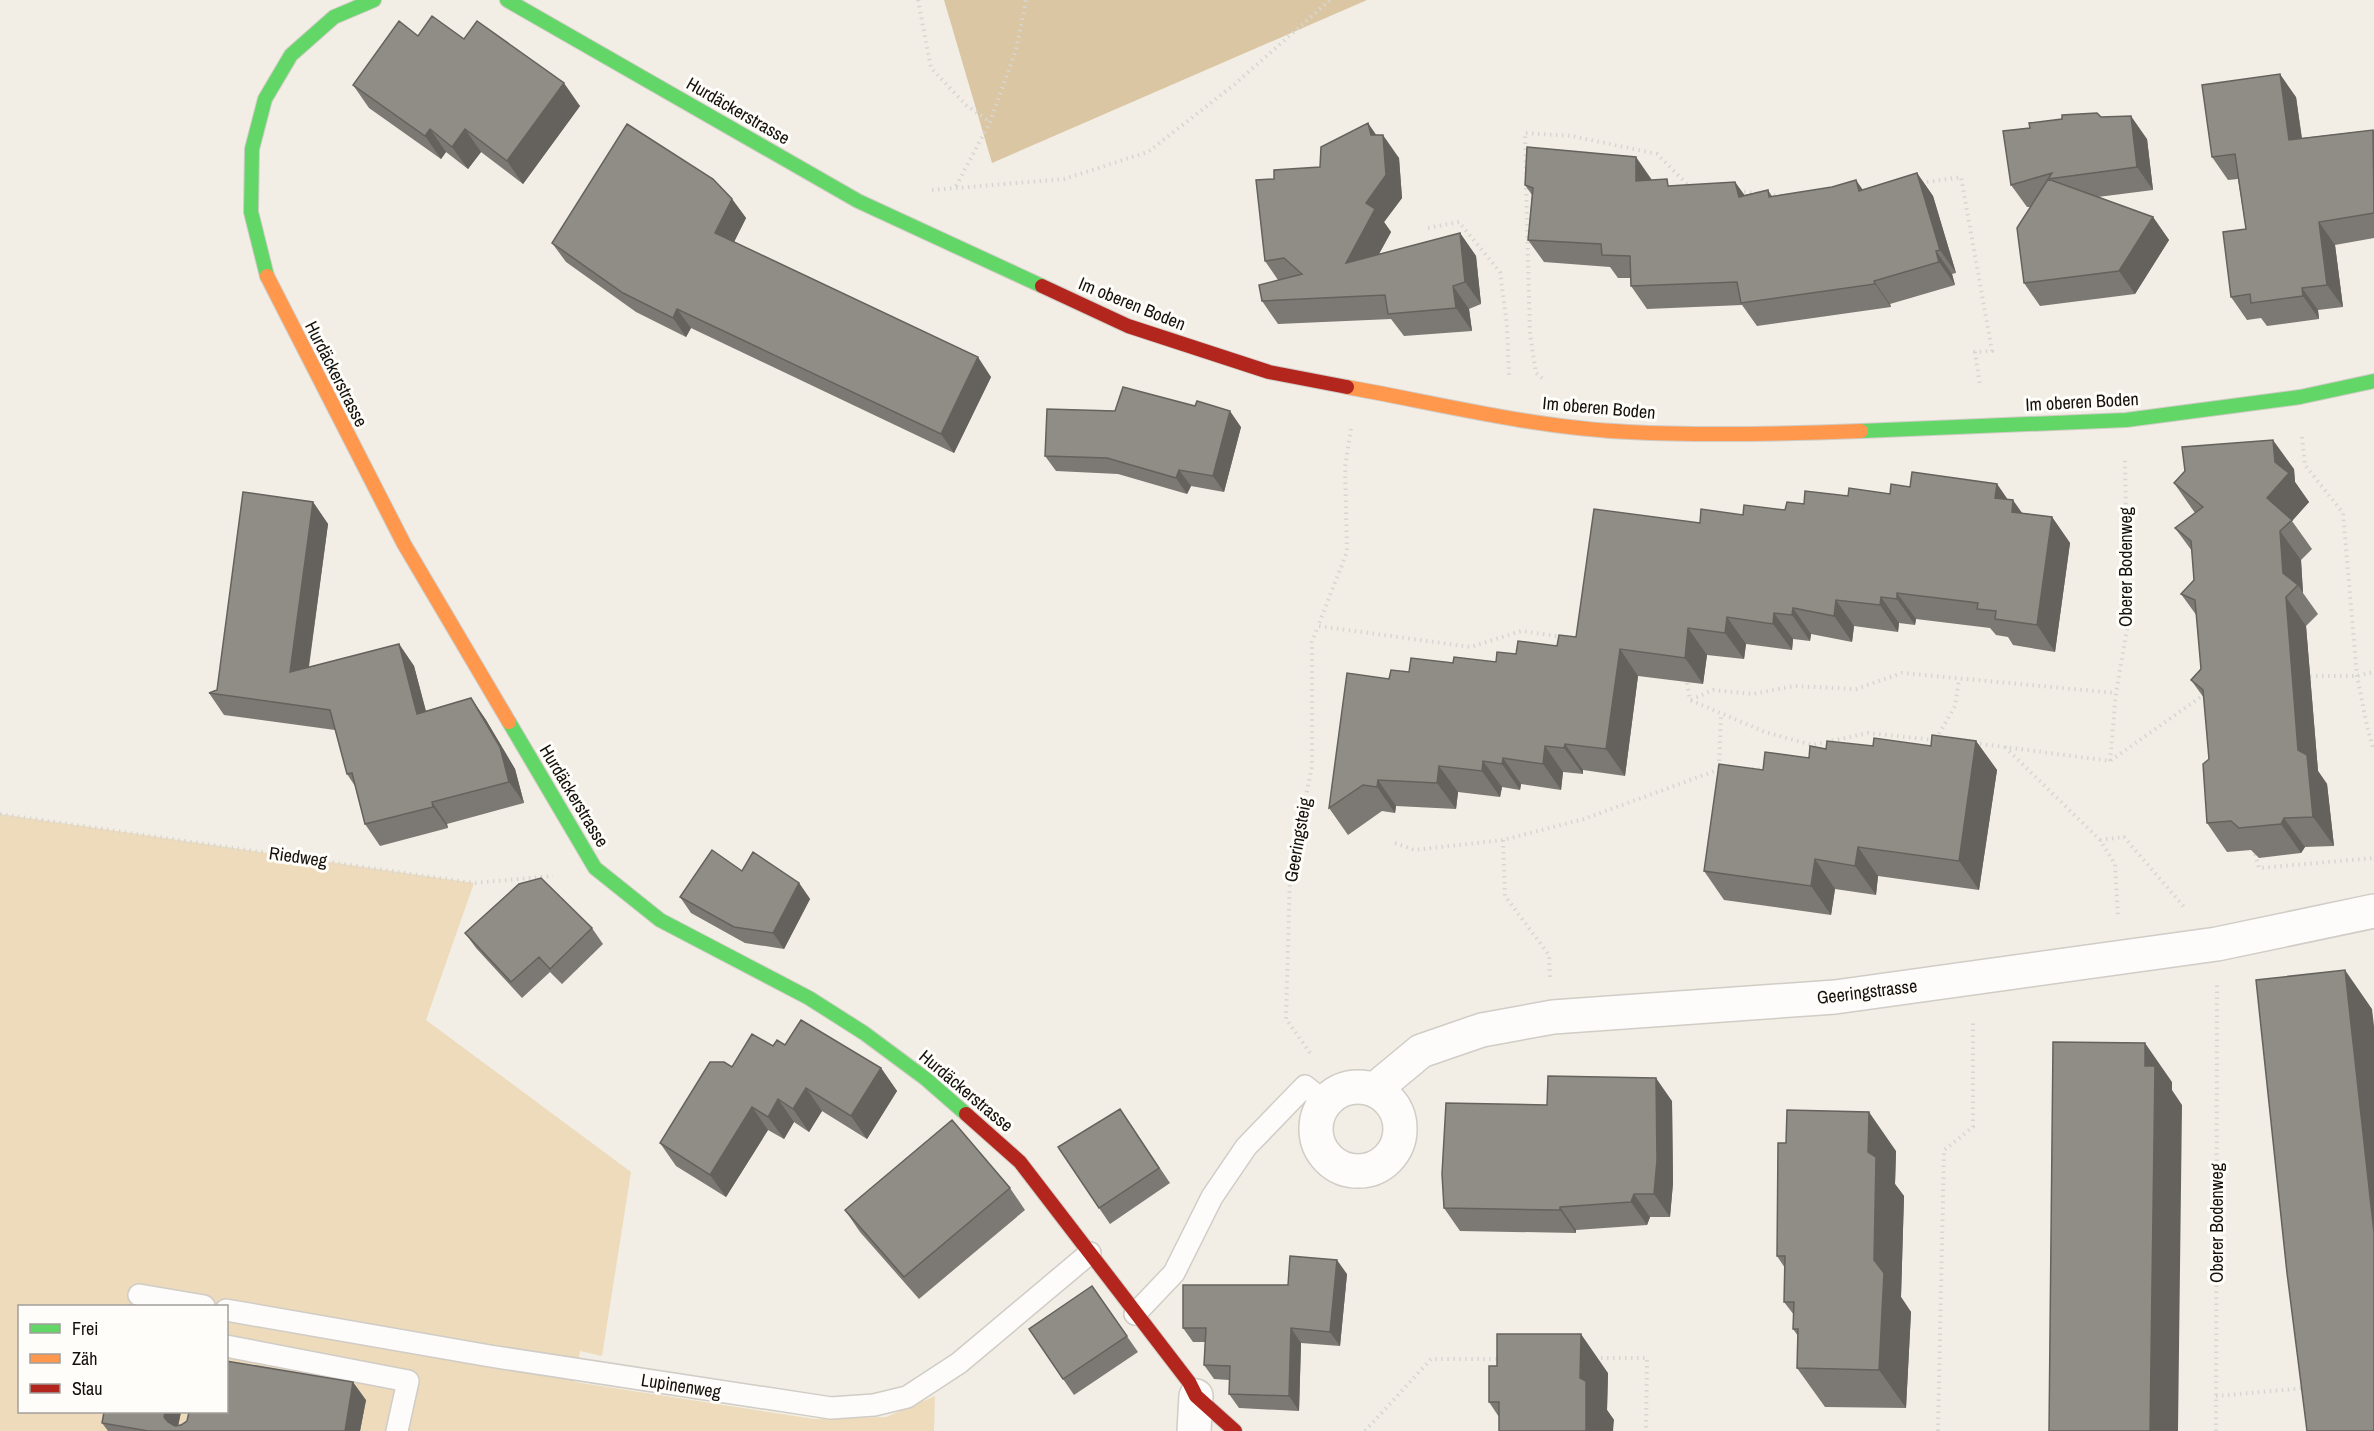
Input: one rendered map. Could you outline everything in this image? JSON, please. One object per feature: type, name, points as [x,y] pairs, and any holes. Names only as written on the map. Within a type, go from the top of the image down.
[{"type":"street","name":"Hurdäckerstrasse","points":[[374,0],[334,17],[291,55],[266,99],[252,149],[251,212],[268,283],[404,544],[595,868],[660,920],[809,998],[864,1033],[926,1079],[1020,1162],[1189,1382],[1196,1396],[1235,1431]]},
{"type":"street","name":"Hurdäckerstrasse","points":[[507,0],[858,201]]},
{"type":"street","name":"Im oberen Boden","points":[[858,201],[1128,326],[1258,369],[1513,418],[1567,425],[1628,432],[1780,434],[2126,420],[2300,397],[2374,381]]},
{"type":"street","name":"Geeringstrasse","points":[[1374,1090],[1421,1051],[1482,1030],[1553,1017],[1835,997],[2217,944],[2374,911]]},
{"type":"street","points":[[1361,1087],[1374,1090],[1389,1101],[1398,1116],[1401,1133],[1395,1150],[1384,1163],[1368,1171],[1350,1171],[1333,1165],[1321,1152],[1315,1135],[1317,1118],[1315,1094],[1335,1093],[1348,1088],[1361,1087]]},
{"type":"street","points":[[1194,1431],[1196,1396]]},
{"type":"lane","points":[[1135,1314],[1174,1273],[1212,1197],[1246,1147],[1315,1094]]},
{"type":"lane","name":"Lupinenweg","points":[[228,1310],[490,1356],[831,1408],[874,1406],[907,1396],[959,1363],[1090,1253]]},
{"type":"lane","points":[[140,1295],[198,1305]]},
{"type":"lane","points":[[228,1346],[408,1381],[397,1431]]},
{"type":"path","points":[[918,0],[931,68],[966,105],[990,122]]},
{"type":"path","points":[[956,187],[990,122],[1016,50],[1026,0]]},
{"type":"path","points":[[922,191],[1064,179],[1148,152],[1235,84],[1330,0]]},
{"type":"path","points":[[1552,386],[1536,373],[1530,334],[1525,133],[1572,136],[1657,154],[1692,189]]},
{"type":"path","points":[[1914,184],[1961,177],[1992,351],[1975,352],[1980,380]]},
{"type":"path","points":[[1735,191],[1787,197]]},
{"type":"path","points":[[1428,228],[1459,222],[1500,272],[1507,325],[1509,386]]},
{"type":"path","name":"Geeringsteig","points":[[1306,1048],[1286,1019],[1290,877],[1312,766],[1312,642],[1347,552],[1345,467],[1351,425]]},
{"type":"path","points":[[2302,436],[2305,465],[2343,513],[2357,676],[2374,751]]},
{"type":"path","name":"Oberer Bodenweg","points":[[2110,761],[2115,693],[2128,623],[2125,456]]},
{"type":"path","points":[[1317,626],[1471,647],[1521,631],[1567,637]]},
{"type":"path","points":[[2310,676],[2357,676],[2374,672]]},
{"type":"path","points":[[1690,700],[1713,690],[1753,694],[1794,686],[1856,689],[1902,673],[2115,693]]},
{"type":"path","points":[[1936,740],[1955,706],[1959,679]]},
{"type":"path","points":[[1687,683],[1690,700]]},
{"type":"path","points":[[1972,743],[2110,761],[2211,690]]},
{"type":"path","points":[[1690,700],[1765,732],[1812,745],[1868,733],[1944,740]]},
{"type":"path","points":[[1719,768],[1721,714]]},
{"type":"path","points":[[1812,745],[1812,754]]},
{"type":"path","points":[[2005,747],[2100,840],[2115,864],[2118,921]]},
{"type":"path","points":[[1395,843],[1414,850],[1503,840],[1584,819],[1719,768],[1731,768]]},
{"type":"path","points":[[1742,769],[1777,770]]},
{"type":"path","name":"Riedweg","points":[[0,814],[474,883],[551,877],[595,868]]},
{"type":"path","points":[[2100,840],[2124,837],[2217,944]]},
{"type":"path","points":[[1503,840],[1505,896],[1549,955],[1553,1017]]},
{"type":"path","points":[[2255,854],[2259,868],[2374,858]]},
{"type":"path","points":[[1938,1431],[1944,1150],[1973,1127],[1973,979]]},
{"type":"path","name":"Oberer Bodenweg","points":[[2216,1431],[2217,1016]]},
{"type":"path","points":[[1591,1358],[1647,1358],[1646,1431]]},
{"type":"path","points":[[1365,1431],[1431,1359],[1511,1359]]},
{"type":"path","points":[[2216,1396],[2306,1388]]},
{"type":"shaded area","points":[[944,0],[1367,0],[992,163]]},
{"type":"shaded area","points":[[0,814],[474,883],[426,1020],[631,1172],[602,1356],[580,1351],[575,1382],[814,1419],[886,1417],[935,1396],[934,1431],[0,1431]]},
{"type":"building","points":[[432,16],[464,39],[477,21],[564,83],[507,161],[465,129],[452,147],[430,129],[425,136],[353,85],[399,21],[418,36]]},
{"type":"building","points":[[2280,74],[2289,140],[2373,130],[2374,213],[2319,222],[2327,285],[2302,288],[2303,296],[2251,303],[2250,294],[2231,297],[2223,232],[2246,229],[2235,154],[2212,157],[2202,85]]},
{"type":"building","points":[[2097,113],[2101,117],[2131,116],[2137,167],[2048,179],[2052,173],[2011,185],[2003,131],[2030,128],[2029,123],[2062,119],[2062,115]]},
{"type":"building","points":[[1368,123],[1371,135],[1383,135],[1386,175],[1366,203],[1375,209],[1346,263],[1460,233],[1465,282],[1453,286],[1456,308],[1388,314],[1385,295],[1262,301],[1259,285],[1302,274],[1284,258],[1265,261],[1256,180],[1274,179],[1274,170],[1320,167],[1321,147]]},
{"type":"building","points":[[627,124],[713,179],[732,199],[715,233],[978,357],[941,434],[677,309],[673,318],[623,293],[552,243]]},
{"type":"building","points":[[1527,147],[1636,157],[1636,181],[1667,179],[1668,186],[1735,182],[1739,197],[1768,190],[1769,197],[1832,187],[1856,180],[1859,191],[1917,173],[1940,250],[1936,251],[1939,262],[1874,281],[1875,284],[1741,303],[1737,282],[1631,286],[1630,256],[1602,255],[1601,244],[1528,240],[1533,188],[1525,185]]},
{"type":"building","points":[[2048,179],[2153,217],[2119,271],[2024,283],[2017,228]]},
{"type":"building","points":[[1123,387],[1195,406],[1197,401],[1230,411],[1213,476],[1179,470],[1176,478],[1107,458],[1045,456],[1047,409],[1115,411]]},
{"type":"building","points":[[2273,440],[2275,462],[2289,473],[2267,498],[2292,520],[2280,531],[2283,573],[2298,585],[2286,597],[2298,750],[2307,755],[2313,817],[2284,818],[2281,824],[2239,828],[2231,821],[2207,823],[2203,764],[2209,759],[2203,690],[2191,680],[2201,669],[2195,600],[2181,594],[2194,580],[2191,541],[2175,528],[2203,507],[2174,483],[2185,471],[2182,447]]},
{"type":"building","points":[[1912,472],[1997,484],[1995,498],[2013,500],[2012,512],[2052,517],[2037,625],[1995,619],[1996,611],[1977,609],[1978,603],[1897,593],[1897,599],[1881,597],[1880,605],[1836,600],[1834,616],[1793,608],[1792,615],[1774,613],[1773,624],[1727,617],[1725,633],[1688,628],[1685,658],[1620,649],[1606,749],[1565,744],[1564,748],[1545,746],[1543,764],[1503,758],[1502,764],[1483,761],[1482,771],[1439,766],[1437,783],[1378,780],[1377,787],[1363,785],[1329,808],[1347,673],[1389,679],[1391,670],[1409,672],[1411,658],[1453,663],[1454,657],[1496,662],[1497,652],[1516,654],[1518,641],[1557,646],[1559,635],[1576,637],[1594,509],[1700,523],[1701,509],[1743,515],[1744,505],[1785,510],[1787,502],[1804,504],[1805,491],[1848,496],[1849,488],[1890,494],[1891,484],[1910,487]]},
{"type":"building","points":[[243,492],[313,502],[290,672],[399,644],[417,714],[471,698],[500,747],[509,782],[432,802],[433,807],[365,824],[352,773],[347,774],[330,710],[209,693],[217,690]]},
{"type":"building","points":[[1932,735],[1976,741],[1959,861],[1858,847],[1855,866],[1815,859],[1811,886],[1704,871],[1719,764],[1763,770],[1765,752],[1809,758],[1810,746],[1826,749],[1827,741],[1873,746],[1874,738],[1931,746]]},
{"type":"building","points":[[712,850],[742,871],[753,852],[799,883],[773,933],[734,927],[680,897]]},
{"type":"building","points":[[541,878],[592,928],[550,969],[539,957],[511,982],[465,933],[519,884]]},
{"type":"building","points":[[2345,970],[2374,1233],[2374,1431],[2307,1431],[2287,1273],[2256,980]]},
{"type":"building","points":[[801,1020],[881,1068],[851,1116],[806,1088],[793,1109],[778,1099],[768,1117],[752,1107],[710,1175],[660,1143],[710,1062],[724,1062],[732,1067],[752,1034],[773,1046],[777,1040],[785,1045]]},
{"type":"building","points":[[2053,1042],[2145,1043],[2145,1066],[2155,1066],[2150,1431],[2049,1431]]},
{"type":"building","points":[[1548,1076],[1656,1078],[1657,1160],[1654,1194],[1634,1194],[1631,1202],[1560,1207],[1560,1210],[1444,1208],[1442,1174],[1446,1103],[1547,1105]]},
{"type":"building","points":[[1120,1109],[1159,1168],[1099,1208],[1058,1147]]},
{"type":"building","points":[[1787,1110],[1869,1112],[1868,1152],[1876,1157],[1874,1260],[1884,1273],[1879,1370],[1797,1368],[1798,1329],[1793,1329],[1794,1302],[1784,1302],[1785,1256],[1777,1256],[1778,1143],[1786,1143]]},
{"type":"building","points":[[952,1120],[1010,1188],[904,1277],[845,1210]]},
{"type":"building","points":[[1290,1256],[1337,1260],[1330,1332],[1291,1328],[1289,1396],[1229,1394],[1230,1366],[1204,1365],[1206,1328],[1183,1328],[1183,1285],[1288,1285]]},
{"type":"building","points":[[1092,1286],[1127,1336],[1063,1379],[1029,1329]]},
{"type":"building","points":[[1497,1334],[1581,1334],[1580,1378],[1586,1381],[1586,1431],[1499,1431],[1499,1402],[1489,1402],[1489,1366],[1497,1366]]},
{"type":"building","points":[[228,1361],[353,1382],[345,1431],[148,1431],[102,1423],[104,1413],[165,1413],[164,1417],[175,1426],[187,1421],[189,1413],[228,1413]]},
{"type":"traffic: fast","points":[[267,276],[251,212],[252,149],[265,99],[291,55],[334,17],[374,0]]},
{"type":"traffic: fast","points":[[507,0],[858,201],[1042,286]]},
{"type":"traffic: fast","points":[[1861,431],[2126,420],[2300,397],[2374,381]]},
{"type":"traffic: fast","points":[[509,722],[595,868],[660,920],[809,998],[864,1033],[926,1079],[966,1114]]},
{"type":"traffic: slow","points":[[267,276],[404,544],[509,722]]},
{"type":"traffic: slow","points":[[1347,387],[1488,414],[1594,430],[1716,434],[1861,431]]},
{"type":"traffic: jam","points":[[1042,286],[1128,326],[1269,372],[1347,387]]},
{"type":"traffic: jam","points":[[966,1114],[1020,1162],[1189,1382],[1196,1396],[1235,1431]]}]
